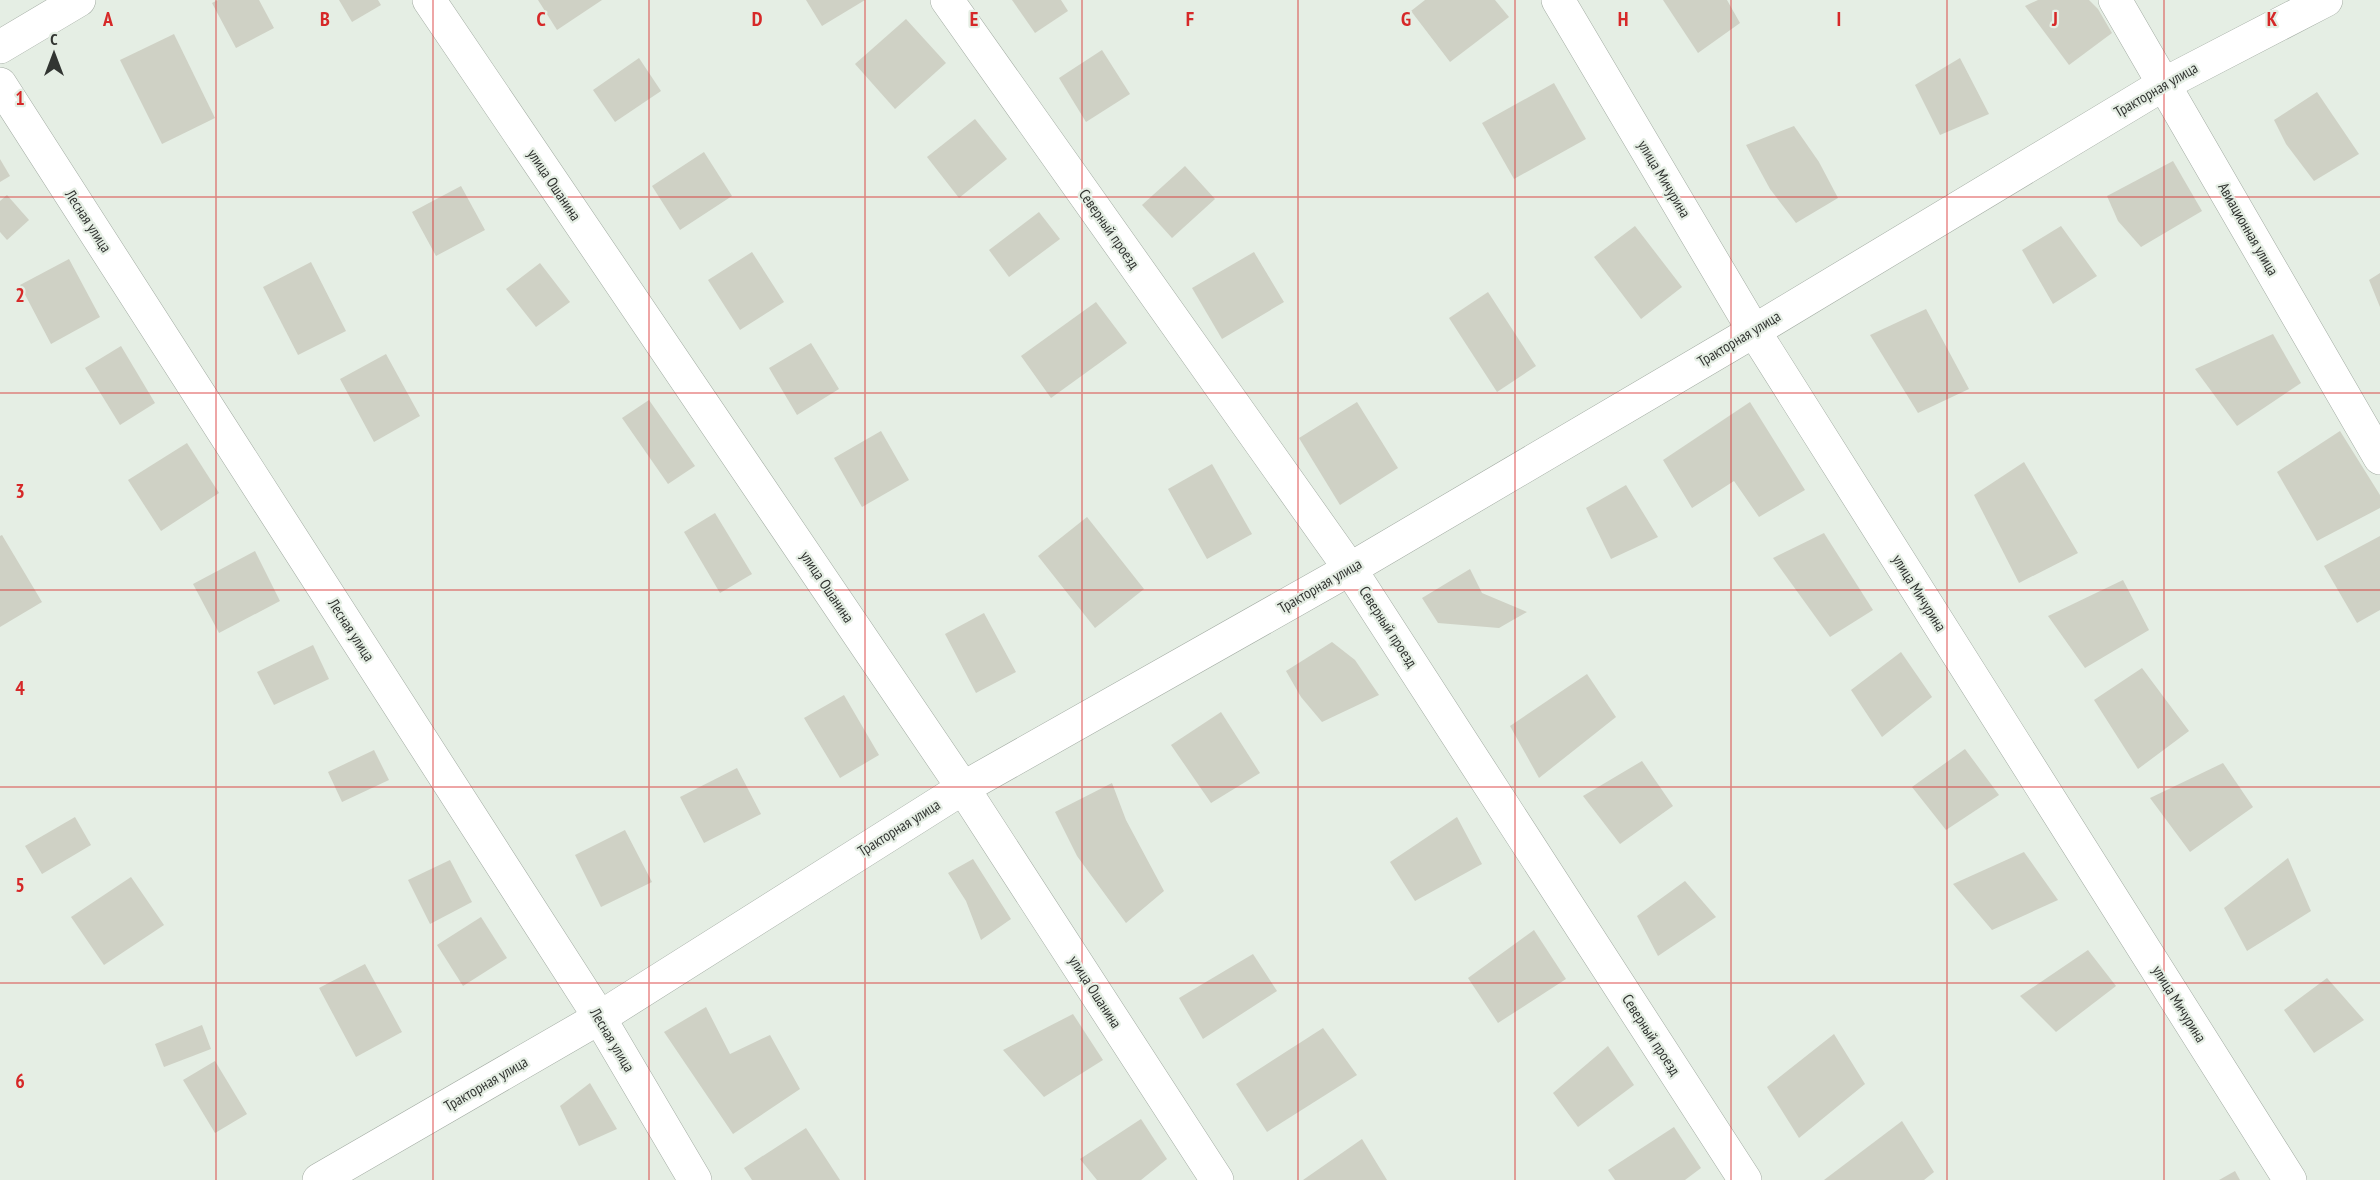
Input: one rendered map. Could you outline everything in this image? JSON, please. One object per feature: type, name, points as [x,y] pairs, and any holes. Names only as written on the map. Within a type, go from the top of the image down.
[{"type":"street","points":[[0,47],[79,0]]},
{"type":"street","name":"улица Ошанина","points":[[429,0],[963,788],[1217,1180]]},
{"type":"street","name":"Северный проезд","points":[[947,0],[1350,569],[1745,1180]]},
{"type":"street","name":"улица Мичурина","points":[[1558,0],[1754,331],[2290,1180]]},
{"type":"street","name":"Авиационная улица","points":[[2115,0],[2380,458]]},
{"type":"street","name":"Тракторная улица","points":[[319,1180],[599,1018],[963,788],[1350,569],[1754,331],[2164,84],[2326,0]]},
{"type":"street","name":"Лесная улица","points":[[0,84],[599,1018],[695,1180]]},
{"type":"building","points":[[218,0],[259,0],[274,28],[236,48],[212,3]]},
{"type":"building","points":[[339,0],[378,0],[381,5],[352,22]]},
{"type":"building","points":[[538,0],[602,0],[557,30]]},
{"type":"building","points":[[806,0],[865,0],[822,26]]},
{"type":"building","points":[[1012,0],[1061,0],[1068,11],[1035,33]]},
{"type":"building","points":[[1425,0],[1495,0],[1509,17],[1450,62],[1411,11]]},
{"type":"building","points":[[1663,0],[1727,0],[1740,23],[1698,53]]},
{"type":"building","points":[[2038,0],[2089,0],[2098,9],[2112,33],[2069,65],[2025,6]]},
{"type":"building","points":[[906,19],[946,63],[895,109],[855,64]]},
{"type":"building","points":[[174,34],[215,118],[162,144],[120,60]]},
{"type":"building","points":[[1102,50],[1130,94],[1086,122],[1059,78]]},
{"type":"building","points":[[639,58],[661,91],[615,122],[593,90]]},
{"type":"building","points":[[1960,58],[1989,114],[1940,135],[1915,85]]},
{"type":"building","points":[[1554,83],[1586,139],[1514,179],[1482,123]]},
{"type":"building","points":[[2317,92],[2359,154],[2314,181],[2286,144],[2274,120]]},
{"type":"building","points":[[975,119],[1007,159],[959,198],[927,157]]},
{"type":"building","points":[[1794,126],[1819,162],[1838,198],[1796,223],[1770,189],[1746,145]]},
{"type":"building","points":[[704,152],[732,196],[680,230],[652,186]]},
{"type":"building","points":[[0,159],[10,176],[0,182]]},
{"type":"building","points":[[2173,161],[2202,211],[2141,247],[2118,221],[2107,196]]},
{"type":"building","points":[[1185,166],[1215,199],[1172,238],[1142,205]]},
{"type":"building","points":[[461,186],[485,230],[436,256],[412,212]]},
{"type":"building","points":[[7,195],[29,220],[7,240],[0,232],[0,201]]},
{"type":"building","points":[[1039,212],[1060,239],[1009,277],[989,250]]},
{"type":"building","points":[[1635,226],[1682,287],[1641,319],[1594,257]]},
{"type":"building","points":[[2061,226],[2097,276],[2053,304],[2022,250]]},
{"type":"building","points":[[752,252],[784,302],[740,330],[708,280]]},
{"type":"building","points":[[1254,252],[1284,302],[1222,339],[1192,288]]},
{"type":"building","points":[[69,259],[100,317],[51,344],[20,285]]},
{"type":"building","points":[[311,262],[346,331],[298,355],[263,287]]},
{"type":"building","points":[[540,263],[570,302],[536,327],[506,289]]},
{"type":"building","points":[[2380,273],[2380,307],[2369,280]]},
{"type":"building","points":[[1488,292],[1536,366],[1497,392],[1449,318]]},
{"type":"building","points":[[1096,302],[1127,343],[1051,398],[1021,356]]},
{"type":"building","points":[[1926,309],[1969,389],[1918,413],[1870,335]]},
{"type":"building","points":[[2273,334],[2301,383],[2237,426],[2195,369]]},
{"type":"building","points":[[811,343],[839,389],[797,415],[769,368]]},
{"type":"building","points":[[121,346],[155,403],[120,425],[85,368]]},
{"type":"building","points":[[386,354],[420,416],[374,442],[340,379]]},
{"type":"building","points":[[649,400],[695,466],[668,484],[622,418]]},
{"type":"building","points":[[1357,402],[1398,468],[1340,505],[1299,438]]},
{"type":"building","points":[[1750,402],[1805,490],[1759,517],[1734,481],[1692,508],[1663,460]]},
{"type":"building","points":[[881,431],[909,480],[862,507],[834,458]]},
{"type":"building","points":[[2340,431],[2380,495],[2380,508],[2317,541],[2277,472]]},
{"type":"building","points":[[187,443],[219,493],[161,531],[128,480]]},
{"type":"building","points":[[2024,462],[2078,553],[2019,583],[1974,495]]},
{"type":"building","points":[[1212,464],[1252,534],[1207,559],[1168,489]]},
{"type":"building","points":[[1626,485],[1658,537],[1611,559],[1586,508]]},
{"type":"building","points":[[715,513],[752,574],[720,593],[684,532]]},
{"type":"building","points":[[1087,517],[1144,589],[1095,628],[1038,556]]},
{"type":"building","points":[[1824,533],[1873,610],[1830,637],[1773,558]]},
{"type":"building","points":[[2,535],[42,602],[0,627],[0,536]]},
{"type":"building","points":[[2380,536],[2380,610],[2357,623],[2324,566]]},
{"type":"building","points":[[255,551],[280,601],[219,633],[193,584]]},
{"type":"building","points":[[1470,569],[1482,593],[1527,612],[1499,628],[1438,623],[1422,598]]},
{"type":"building","points":[[2123,580],[2149,630],[2085,668],[2048,616]]},
{"type":"building","points":[[984,613],[1016,672],[976,693],[945,634]]},
{"type":"building","points":[[1332,642],[1355,660],[1379,695],[1322,722],[1301,697],[1286,671]]},
{"type":"building","points":[[313,645],[329,679],[274,705],[257,672]]},
{"type":"building","points":[[1901,652],[1932,697],[1882,737],[1851,690]]},
{"type":"building","points":[[2142,668],[2189,731],[2138,769],[2094,700]]},
{"type":"building","points":[[1587,674],[1616,717],[1539,778],[1510,726]]},
{"type":"building","points":[[844,695],[879,755],[840,778],[804,718]]},
{"type":"building","points":[[1221,712],[1260,773],[1211,803],[1171,745]]},
{"type":"building","points":[[1965,749],[1999,795],[1946,830],[1912,787]]},
{"type":"building","points":[[374,750],[389,780],[342,802],[328,772]]},
{"type":"building","points":[[1642,761],[1673,806],[1620,844],[1583,796]]},
{"type":"building","points":[[2223,763],[2253,807],[2190,852],[2150,798]]},
{"type":"building","points":[[737,768],[761,814],[704,843],[680,797]]},
{"type":"building","points":[[1112,783],[1126,820],[1164,891],[1126,923],[1077,856],[1055,812]]},
{"type":"building","points":[[75,817],[91,845],[42,874],[25,846]]},
{"type":"building","points":[[1457,817],[1482,864],[1415,901],[1390,862]]},
{"type":"building","points":[[625,830],[652,882],[601,907],[575,855]]},
{"type":"building","points":[[2024,852],[2058,900],[1992,930],[1953,884]]},
{"type":"building","points":[[2288,858],[2311,911],[2247,951],[2224,908]]},
{"type":"building","points":[[973,859],[1011,919],[981,940],[966,901],[948,873]]},
{"type":"building","points":[[450,860],[472,902],[430,924],[408,880]]},
{"type":"building","points":[[131,877],[164,925],[104,965],[71,917]]},
{"type":"building","points":[[1685,881],[1716,917],[1658,956],[1637,916]]},
{"type":"building","points":[[481,917],[507,958],[463,986],[437,945]]},
{"type":"building","points":[[1534,930],[1566,979],[1498,1023],[1468,978]]},
{"type":"building","points":[[2088,950],[2116,986],[2056,1032],[2020,996]]},
{"type":"building","points":[[1253,954],[1277,991],[1203,1039],[1179,998]]},
{"type":"building","points":[[365,964],[402,1032],[356,1057],[319,988]]},
{"type":"building","points":[[2327,978],[2364,1020],[2314,1053],[2284,1010]]},
{"type":"building","points":[[706,1007],[730,1054],[770,1035],[800,1089],[733,1134],[664,1032]]},
{"type":"building","points":[[1073,1014],[1103,1060],[1044,1097],[1003,1050]]},
{"type":"building","points":[[202,1025],[211,1049],[164,1067],[155,1044]]},
{"type":"building","points":[[1323,1028],[1357,1075],[1267,1132],[1236,1084]]},
{"type":"building","points":[[1834,1034],[1865,1084],[1799,1138],[1767,1087]]},
{"type":"building","points":[[1608,1046],[1634,1085],[1578,1127],[1553,1093]]},
{"type":"building","points":[[215,1061],[247,1114],[215,1133],[183,1080]]},
{"type":"building","points":[[590,1083],[617,1129],[579,1146],[560,1106]]},
{"type":"building","points":[[1141,1119],[1167,1159],[1141,1180],[1097,1180],[1080,1159]]},
{"type":"building","points":[[1902,1121],[1934,1172],[1924,1180],[1824,1180]]},
{"type":"building","points":[[1674,1127],[1701,1168],[1685,1180],[1615,1180],[1608,1170]]},
{"type":"building","points":[[806,1128],[840,1180],[752,1180],[744,1168]]},
{"type":"building","points":[[1362,1139],[1387,1180],[1303,1180]]},
{"type":"building","points":[[2235,1171],[2240,1180],[2219,1180]]}]
